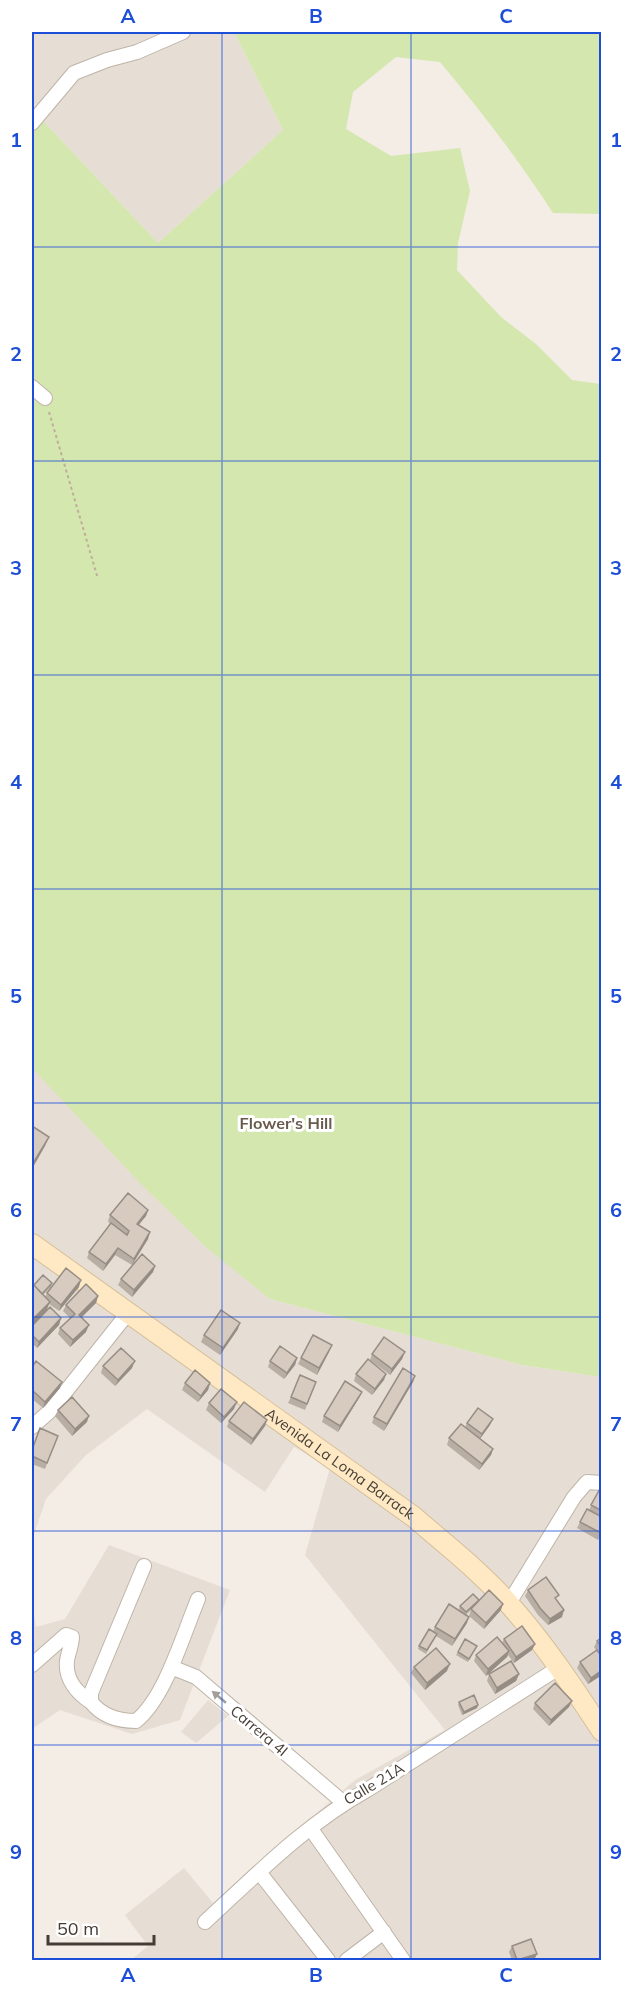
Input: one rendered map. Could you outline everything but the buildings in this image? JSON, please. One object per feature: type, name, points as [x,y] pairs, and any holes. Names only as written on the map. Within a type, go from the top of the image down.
[{"type":"main road","name":"Avenida La Loma Barrack","points":[[32,1244],[414,1517],[467,1562],[508,1603],[560,1667],[602,1731]]},
{"type":"street","points":[[32,123],[74,73],[106,60],[137,52],[183,32]]},
{"type":"street","points":[[32,387],[45,398]]},
{"type":"street","points":[[32,1427],[51,1410],[128,1313]]},
{"type":"street","points":[[508,1603],[574,1497],[587,1482],[602,1483]]},
{"type":"street","points":[[91,1702],[91,1693],[144,1566]]},
{"type":"street","points":[[32,1665],[66,1635],[72,1637],[67,1663],[72,1686],[79,1695],[91,1702],[100,1712],[123,1721],[136,1721],[147,1713],[171,1667],[198,1599]]},
{"type":"street","name":"Carrera 4I","points":[[171,1667],[196,1677],[344,1803]]},
{"type":"street","name":"Calle 21A","points":[[205,1922],[259,1872],[344,1803],[560,1667]]},
{"type":"street","points":[[310,1829],[403,1960]]},
{"type":"street","points":[[259,1872],[328,1960]]},
{"type":"street","points":[[347,1960],[384,1932]]},
{"type":"path","points":[[45,398],[98,579]]},
{"type":"shaded area","points":[[32,32],[234,32],[283,130],[158,243],[32,109]]},
{"type":"shaded area","points":[[32,1068],[270,1299],[522,1365],[601,1377],[601,1960],[131,1960],[148,1946],[125,1915],[184,1868],[213,1903],[355,1780],[445,1730],[305,1555],[330,1468],[294,1447],[265,1492],[147,1409],[86,1455],[46,1499],[32,1540]]},
{"type":"shaded area","points":[[109,1545],[230,1590],[180,1720],[132,1734],[60,1710],[32,1729],[32,1602],[36,1627],[65,1619]]},
{"type":"shaded area","points":[[208,1700],[228,1716],[196,1743],[181,1732]]},
{"type":"green space","points":[[234,32],[601,32],[601,214],[553,213],[499,136],[440,62],[396,57],[353,92],[346,129],[391,156],[460,148],[470,191],[458,243],[457,270],[501,317],[536,344],[572,380],[601,384],[601,1377],[522,1365],[270,1299],[207,1248],[139,1182],[32,1068],[32,109],[158,243],[283,130]]},
{"type":"district","name":"Flower's Hill","points":[[286,1123]]}]
